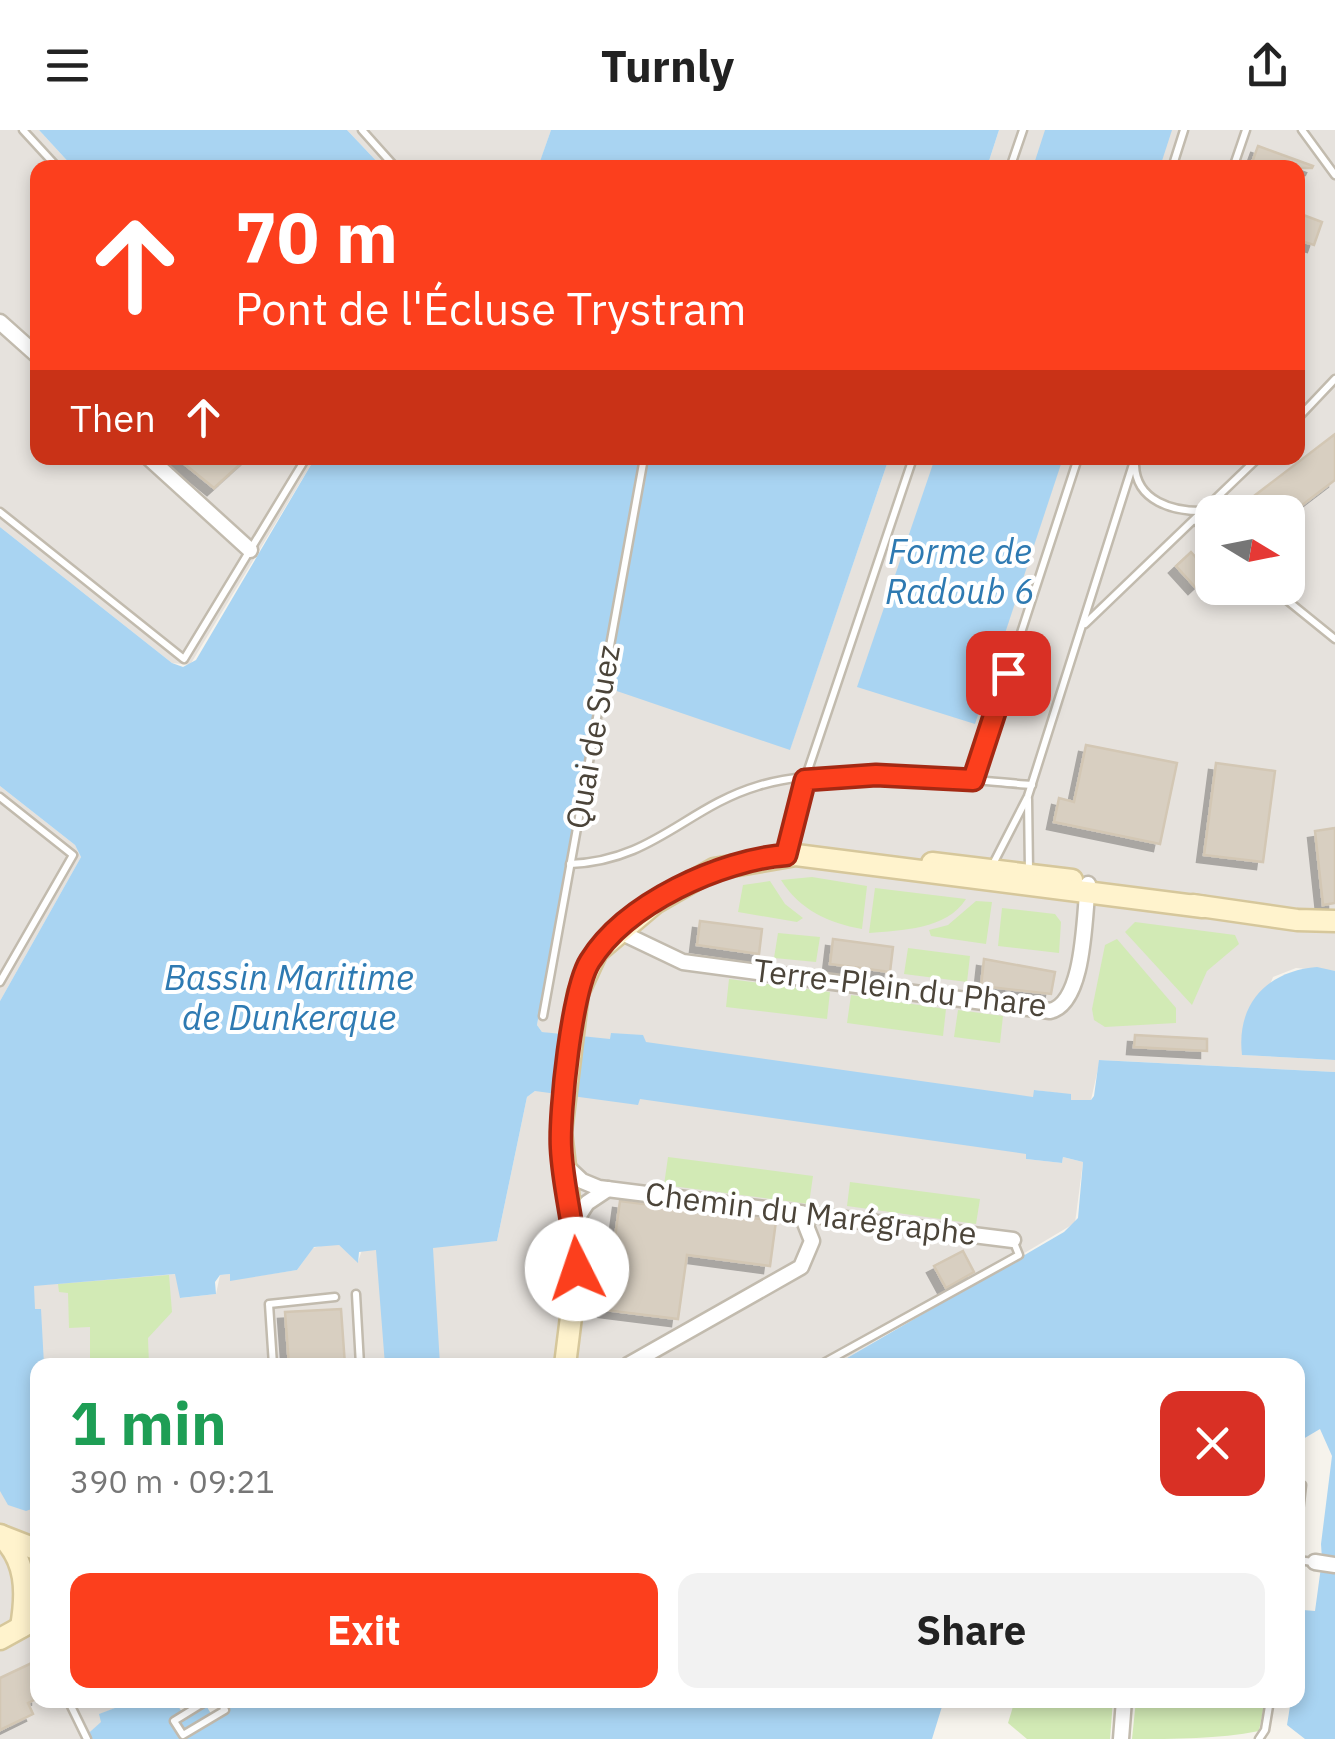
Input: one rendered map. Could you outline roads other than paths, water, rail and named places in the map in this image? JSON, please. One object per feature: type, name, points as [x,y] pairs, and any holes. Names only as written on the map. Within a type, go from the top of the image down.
[{"type":"street","points":[[0,322],[30,349]]},
{"type":"street","points":[[157,465],[250,550]]},
{"type":"street","points":[[565,1358],[576,1306],[574,1224],[562,1161],[574,1021],[587,966],[618,931],[665,896],[706,873],[743,861],[786,855],[990,875],[1335,921]]},
{"type":"street","name":"Terre-Plein du Phare","points":[[618,931],[683,962],[1050,1010],[1062,1007],[1074,990],[1088,889]]},
{"type":"street","name":"Chemin du Marégraphe","points":[[562,1161],[582,1181],[609,1189],[1013,1240]]},
{"type":"street","name":"Chemin du Marégraphe","points":[[574,1224],[592,1197],[609,1189]]},
{"type":"street","points":[[640,1358],[801,1267],[808,1260],[812,1241],[801,1213]]},
{"type":"street","points":[[0,1535],[30,1547]]},
{"type":"street","points":[[0,1535],[21,1566],[22,1627]]},
{"type":"street","points":[[1315,1562],[1335,1565]]},
{"type":"street","points":[[1121,1739],[1123,1708]]},
{"type":"lane","points":[[23,130],[51,160]]},
{"type":"lane","points":[[362,130],[389,160]]},
{"type":"lane","points":[[1013,160],[1023,130]]},
{"type":"lane","points":[[1175,160],[1184,130]]},
{"type":"lane","points":[[1302,130],[1333,171]]},
{"type":"lane","points":[[1235,160],[1243,132]]},
{"type":"lane","points":[[1305,410],[1335,378]]},
{"type":"lane","points":[[0,512],[184,659],[302,465]]},
{"type":"lane","name":"Quai de Suez","points":[[542,1016],[643,465]]},
{"type":"lane","points":[[786,855],[805,780],[911,465]]},
{"type":"lane","points":[[973,780],[1076,465]]},
{"type":"lane","points":[[990,875],[996,851],[1032,785],[1133,465]]},
{"type":"lane","points":[[1136,465],[1137,484],[1144,494],[1183,510],[1195,511]]},
{"type":"lane","points":[[1222,495],[1251,465]]},
{"type":"lane","points":[[1081,629],[1094,612],[1195,521]]},
{"type":"lane","points":[[1293,605],[1335,639]]},
{"type":"lane","points":[[570,864],[620,858],[753,787],[876,775],[1032,785]]},
{"type":"lane","points":[[1028,796],[1028,880]]},
{"type":"lane","points":[[0,797],[73,854],[0,982]]},
{"type":"lane","points":[[833,1358],[1019,1255],[1013,1240]]},
{"type":"lane","points":[[356,1294],[360,1358]]},
{"type":"lane","points":[[272,1358],[269,1304],[334,1297]]},
{"type":"lane","points":[[1305,1561],[1315,1562]]},
{"type":"lane","points":[[72,1708],[87,1739]]},
{"type":"lane","points":[[195,1708],[174,1721],[184,1736],[224,1708]]},
{"type":"lane","points":[[1259,1739],[1266,1730],[1269,1708]]},
{"type":"water","points":[[39,130],[347,130],[375,160],[67,160]]},
{"type":"water","points":[[551,130],[999,130],[989,160],[540,160]]},
{"type":"water","points":[[1045,130],[1172,130],[1162,160],[1035,160]]},
{"type":"water","name":"Bassin Maritime de Dunkerque","points":[[311,465],[639,465],[537,1025],[542,1032],[610,1039],[611,1033],[643,1035],[646,1042],[1033,1097],[1034,1090],[1071,1094],[1071,1100],[1091,1100],[1094,1096],[1099,1060],[1335,1072],[1335,1560],[1322,1559],[1332,1456],[1320,1429],[1305,1438],[1305,1358],[847,1358],[1064,1232],[1078,1218],[1083,1162],[1063,1157],[1062,1163],[1026,1159],[1026,1154],[640,1099],[638,1105],[535,1091],[527,1097],[497,1241],[433,1248],[440,1358],[384,1358],[376,1250],[359,1252],[358,1263],[339,1245],[314,1247],[297,1270],[230,1281],[230,1274],[220,1275],[215,1282],[216,1294],[180,1298],[175,1274],[34,1286],[35,1309],[41,1309],[44,1358],[30,1358],[30,1510],[8,1505],[0,1491],[0,1001],[81,857],[75,845],[0,786],[0,527],[172,663],[183,667],[196,660]]},
{"type":"water","points":[[647,465],[887,465],[790,750],[605,687]]},
{"type":"water","name":"Forme de Radoub 6","points":[[933,465],[1061,465],[975,724],[857,687]]},
{"type":"water","points":[[1317,967],[1335,971],[1335,1060],[1242,1055],[1244,1020],[1258,993],[1283,975]]},
{"type":"water","points":[[1321,1567],[1335,1569],[1335,1739],[1305,1739],[1287,1725],[1290,1708],[1305,1708],[1305,1610],[1315,1611]]},
{"type":"water","points":[[115,1708],[179,1708],[184,1715],[195,1708],[208,1708],[213,1717],[229,1708],[942,1708],[932,1739],[82,1739],[101,1722],[99,1714]]}]
